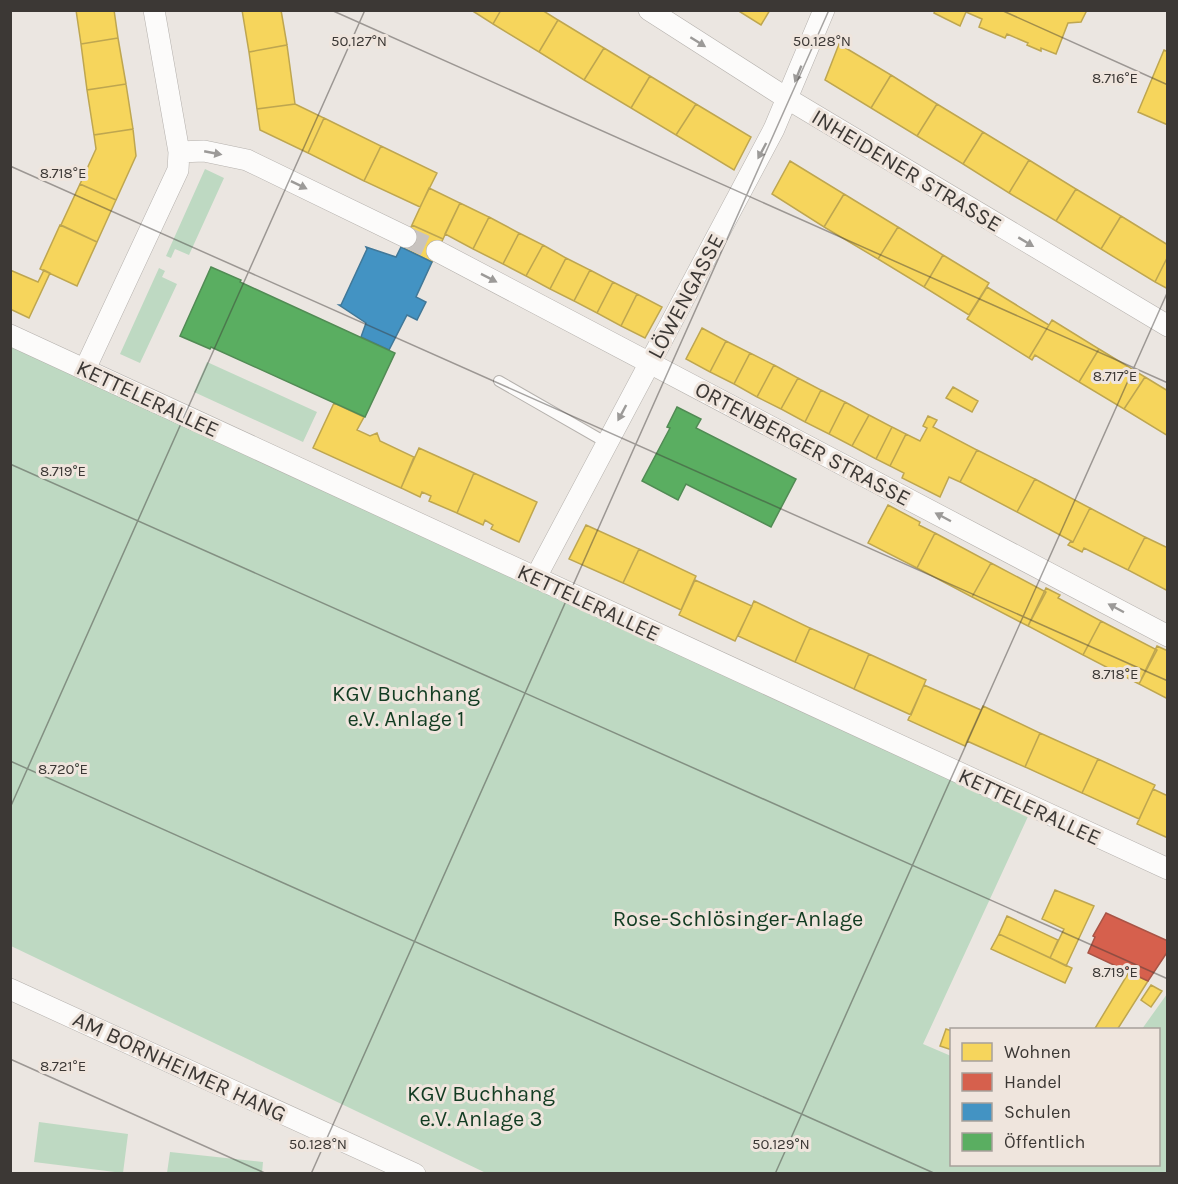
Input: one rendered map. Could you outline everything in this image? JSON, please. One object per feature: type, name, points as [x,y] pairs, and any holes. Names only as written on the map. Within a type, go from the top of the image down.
[{"type":"street","points":[[85,369],[178,170],[179,152],[154,10]]},
{"type":"street","name":"INHEIDENER STRASSE","points":[[649,10],[788,99],[1167,326]]},
{"type":"street","name":"LÖWENGASSE","points":[[536,578],[774,129],[824,10]]},
{"type":"street","points":[[179,152],[204,151],[247,160],[406,237]]},
{"type":"street","name":"ORTENBERGER STRASSE","points":[[437,252],[650,362],[1167,636]]},
{"type":"street","name":"KETTELERALLEE","points":[[10,334],[1167,869]]},
{"type":"street","name":"AM BORNHEIMER HANG","points":[[10,989],[414,1173]]},
{"type":"lane","points":[[499,381],[607,443]]},
{"type":"green space","points":[[205,169],[224,178],[189,255],[175,249],[171,258],[166,256]]},
{"type":"green space","points":[[159,268],[165,271],[162,277],[177,284],[140,363],[120,354]]},
{"type":"green space","name":"Rose-Schlösinger-Anlage","points":[[11,344],[1031,810],[923,1044],[950,1056],[950,1166],[1160,1166],[1160,1028],[1143,1028],[1167,994],[1167,1173],[486,1173],[11,946]]},
{"type":"green space","points":[[207,362],[317,412],[303,442],[194,392]]},
{"type":"green space","points":[[39,1122],[128,1134],[123,1173],[34,1162]]},
{"type":"green space","points":[[170,1152],[263,1162],[262,1173],[167,1173]]},
{"type":"building: Wohnen","points":[[76,10],[114,10],[118,38],[81,44]]},
{"type":"building: Wohnen","points":[[242,10],[281,10],[287,45],[249,52]]},
{"type":"building: Wohnen","points":[[471,10],[501,10],[493,24]]},
{"type":"building: Wohnen","points":[[501,10],[542,10],[558,20],[539,52],[493,24]]},
{"type":"building: Wohnen","points":[[737,10],[770,10],[761,25]]},
{"type":"building: Wohnen","points":[[935,10],[1087,10],[1081,22],[1068,23],[1056,54],[1041,48],[1041,51],[1007,34],[1005,38],[979,27],[982,19],[966,12],[960,26],[934,13]]},
{"type":"building: Wohnen","points":[[558,20],[604,48],[584,80],[539,52]]},
{"type":"building: Wohnen","points":[[118,38],[126,84],[87,90],[81,44]]},
{"type":"building: Wohnen","points":[[839,44],[891,75],[871,108],[825,80]]},
{"type":"building: Wohnen","points":[[287,45],[295,104],[257,109],[249,52]]},
{"type":"building: Wohnen","points":[[604,48],[650,76],[631,108],[584,80]]},
{"type":"building: Wohnen","points":[[1164,50],[1168,52],[1168,125],[1138,112]]},
{"type":"building: Wohnen","points":[[891,75],[937,104],[917,136],[871,108]]},
{"type":"building: Wohnen","points":[[650,76],[696,104],[676,135],[631,108]]},
{"type":"building: Wohnen","points":[[126,84],[133,129],[94,135],[87,90]]},
{"type":"building: Wohnen","points":[[295,104],[324,118],[308,153],[260,130],[257,109]]},
{"type":"building: Wohnen","points":[[696,104],[751,137],[734,170],[676,135]]},
{"type":"building: Wohnen","points":[[937,104],[983,132],[963,164],[917,136]]},
{"type":"building: Wohnen","points":[[324,118],[381,146],[364,181],[308,153]]},
{"type":"building: Wohnen","points":[[133,129],[136,156],[116,200],[80,184],[96,149],[94,135]]},
{"type":"building: Wohnen","points":[[983,132],[1029,160],[1009,193],[963,164]]},
{"type":"building: Wohnen","points":[[381,146],[437,173],[420,207],[364,181]]},
{"type":"building: Wohnen","points":[[1029,160],[1076,189],[1056,221],[1009,193]]},
{"type":"building: Wohnen","points":[[790,161],[844,194],[824,227],[772,194]]},
{"type":"building: Wohnen","points":[[80,184],[116,200],[97,242],[61,225]]},
{"type":"building: Wohnen","points":[[429,188],[460,203],[443,239],[412,225]]},
{"type":"building: Wohnen","points":[[1076,189],[1121,216],[1101,249],[1056,221]]},
{"type":"building: Wohnen","points":[[844,194],[898,227],[878,259],[824,227]]},
{"type":"building: Wohnen","points":[[460,203],[489,217],[473,249],[445,234]]},
{"type":"building: Wohnen","points":[[1121,216],[1168,245],[1168,256],[1155,282],[1101,249]]},
{"type":"building: Wohnen","points":[[489,217],[519,233],[503,264],[473,249]]},
{"type":"building: Wohnen","points":[[60,225],[97,242],[77,286],[40,269]]},
{"type":"building: Wohnen","points":[[412,225],[443,239],[432,262],[401,247]]},
{"type":"building: Wohnen","points":[[898,227],[943,255],[924,287],[878,259]]},
{"type":"building: Wohnen","points":[[519,233],[543,245],[526,276],[503,264]]},
{"type":"building: Wohnen","points":[[543,245],[566,258],[550,289],[526,276]]},
{"type":"building: Wohnen","points":[[943,255],[989,283],[969,315],[924,287]]},
{"type":"building: Wohnen","points":[[1168,256],[1168,289],[1155,282]]},
{"type":"building: Wohnen","points":[[566,258],[590,270],[574,301],[550,289]]},
{"type":"building: Wohnen","points":[[10,270],[38,282],[44,270],[50,273],[29,318],[10,309]]},
{"type":"building: Wohnen","points":[[590,270],[613,282],[597,313],[574,301]]},
{"type":"building: Wohnen","points":[[613,282],[637,294],[621,326],[597,313]]},
{"type":"building: Wohnen","points":[[987,287],[1049,325],[1029,358],[967,319]]},
{"type":"building: Wohnen","points":[[637,294],[662,307],[645,338],[621,326]]},
{"type":"building: Wohnen","points":[[1052,320],[1099,349],[1079,382],[1035,355],[1032,360],[1029,358]]},
{"type":"building: Wohnen","points":[[702,328],[726,341],[710,372],[686,359]]},
{"type":"building: Wohnen","points":[[726,341],[750,353],[734,384],[710,372]]},
{"type":"building: Wohnen","points":[[1099,349],[1145,377],[1124,409],[1079,382]]},
{"type":"building: Wohnen","points":[[750,353],[774,365],[757,397],[734,384]]},
{"type":"building: Wohnen","points":[[774,365],[798,378],[781,409],[757,397]]},
{"type":"building: Wohnen","points":[[1145,377],[1168,391],[1168,436],[1124,409]]},
{"type":"building: Wohnen","points":[[798,378],[821,390],[805,422],[781,409]]},
{"type":"building: Wohnen","points":[[953,387],[978,401],[972,412],[946,398]]},
{"type":"building: Wohnen","points":[[821,390],[845,402],[829,434],[805,422]]},
{"type":"building: Wohnen","points":[[845,402],[869,415],[852,446],[829,434]]},
{"type":"building: Wohnen","points":[[334,403],[364,417],[357,430],[370,436],[377,433],[380,441],[414,457],[401,488],[313,448]]},
{"type":"building: Wohnen","points":[[869,415],[892,427],[876,459],[852,446]]},
{"type":"building: Wohnen","points":[[928,416],[937,420],[933,427],[977,450],[960,482],[949,477],[940,497],[902,478],[904,473],[890,466],[906,434],[920,441],[927,428],[923,426]]},
{"type":"building: Wohnen","points":[[892,427],[906,434],[890,466],[876,459]]},
{"type":"building: Wohnen","points":[[419,448],[474,473],[457,513],[429,501],[431,496],[422,492],[420,497],[401,488]]},
{"type":"building: Wohnen","points":[[977,450],[1035,479],[1017,512],[960,482]]},
{"type":"building: Wohnen","points":[[474,473],[537,502],[519,542],[491,529],[493,525],[485,520],[483,525],[457,513]]},
{"type":"building: Wohnen","points":[[1035,479],[1090,508],[1073,542],[1017,512]]},
{"type":"building: Wohnen","points":[[888,505],[935,533],[917,568],[868,543]]},
{"type":"building: Wohnen","points":[[1090,508],[1145,537],[1128,570],[1084,548],[1082,552],[1068,545],[1071,541],[1073,542]]},
{"type":"building: Wohnen","points":[[586,525],[639,549],[623,583],[569,559]]},
{"type":"building: Wohnen","points":[[935,533],[991,563],[972,597],[917,568]]},
{"type":"building: Wohnen","points":[[1145,537],[1168,548],[1168,591],[1128,570]]},
{"type":"building: Wohnen","points":[[639,549],[696,576],[681,610],[623,583]]},
{"type":"building: Wohnen","points":[[991,563],[1046,592],[1028,626],[972,597]]},
{"type":"building: Wohnen","points":[[695,580],[752,606],[735,641],[679,615]]},
{"type":"building: Wohnen","points":[[1046,588],[1060,595],[1058,598],[1101,621],[1083,655],[1028,626]]},
{"type":"building: Wohnen","points":[[754,601],[810,628],[795,662],[738,636]]},
{"type":"building: Wohnen","points":[[1101,621],[1157,650],[1139,684],[1083,655]]},
{"type":"building: Wohnen","points":[[810,628],[869,654],[854,689],[795,662]]},
{"type":"building: Wohnen","points":[[1157,646],[1168,651],[1168,699],[1139,684]]},
{"type":"building: Wohnen","points":[[869,654],[926,680],[911,715],[854,689]]},
{"type":"building: Wohnen","points":[[924,685],[981,710],[965,746],[908,720]]},
{"type":"building: Wohnen","points":[[983,706],[1040,733],[1025,767],[967,741]]},
{"type":"building: Wohnen","points":[[1040,733],[1098,759],[1082,793],[1025,767]]},
{"type":"building: Wohnen","points":[[1098,759],[1155,785],[1139,819],[1082,793]]},
{"type":"building: Wohnen","points":[[1153,789],[1168,796],[1168,838],[1137,824]]},
{"type":"building: Wohnen","points":[[1055,890],[1094,906],[1066,966],[1050,958],[1064,929],[1042,919]]},
{"type":"building: Wohnen","points":[[1007,916],[1058,940],[1050,958],[999,934]]},
{"type":"building: Wohnen","points":[[999,934],[1072,968],[1065,983],[991,949]]},
{"type":"building: Wohnen","points":[[1129,972],[1148,981],[1118,1028],[1095,1028]]},
{"type":"building: Wohnen","points":[[1151,985],[1162,991],[1151,1007],[1141,1000]]},
{"type":"building: Wohnen","points":[[946,1029],[950,1030],[950,1049],[940,1046]]},
{"type":"building: Handel","points":[[1106,913],[1168,941],[1168,951],[1148,981],[1088,953],[1095,937],[1093,936]]},
{"type":"building: Schulen","points":[[366,247],[396,257],[401,247],[432,262],[416,297],[426,302],[417,320],[407,315],[389,350],[361,337],[366,323],[339,305],[341,305]]},
{"type":"building: Öffentlich","points":[[211,267],[395,353],[365,417],[211,347],[210,349],[180,336]]},
{"type":"building: Öffentlich","points":[[677,407],[701,419],[696,428],[796,479],[771,527],[686,484],[678,500],[642,481],[670,428],[667,427]]},
{"type":"tunnel","points":[[406,237],[437,251]]},
{"type":"park label","name":"KGV Buchhang e.V. Anlage 1","points":[[406,706]]},
{"type":"park label","name":"KGV Buchhang e.V. Anlage 3","points":[[481,1106]]}]
